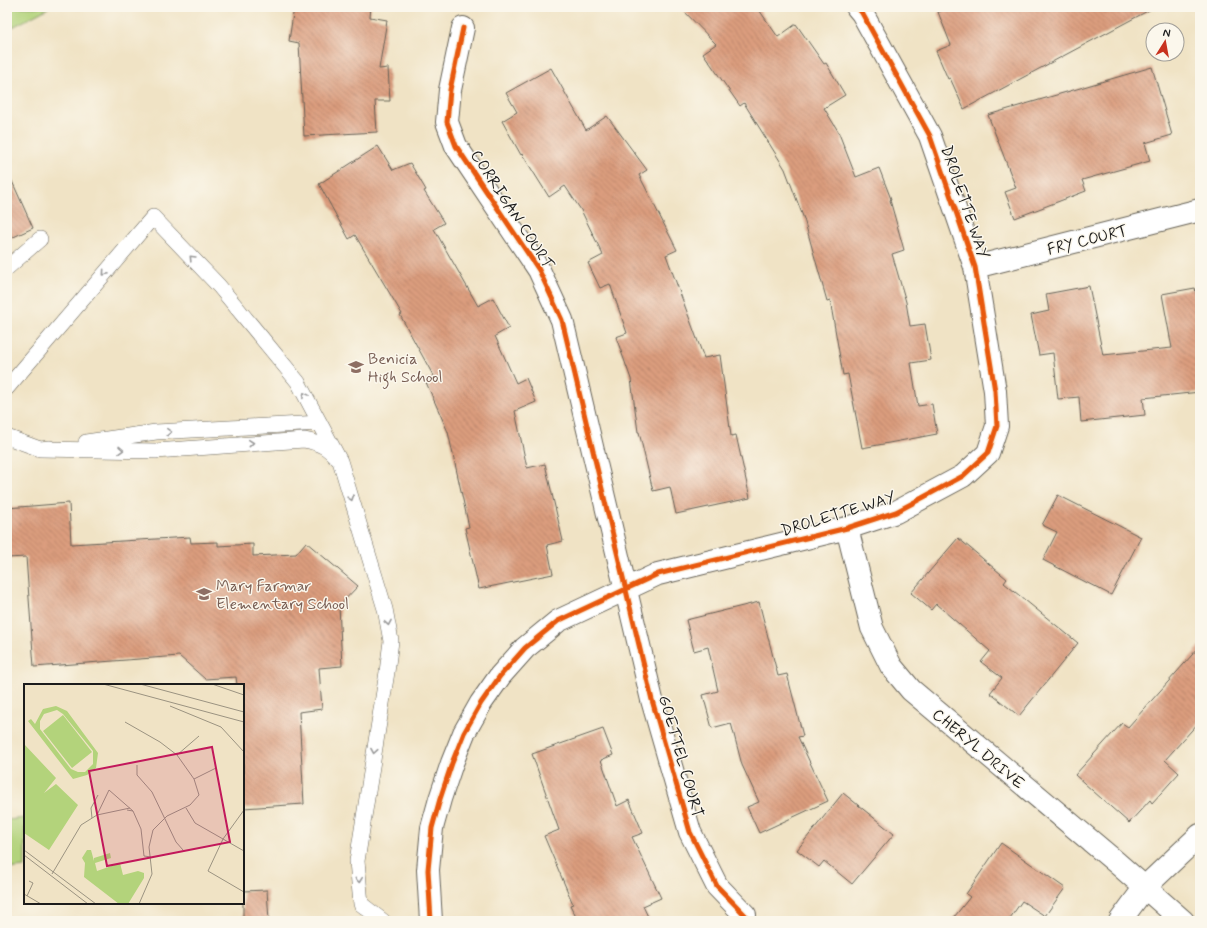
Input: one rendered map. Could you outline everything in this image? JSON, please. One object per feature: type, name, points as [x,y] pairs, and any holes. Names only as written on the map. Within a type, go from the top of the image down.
[{"type":"street","name":"DROLETTE WAY","points":[[431,921],[428,870],[432,828],[452,763],[464,733],[481,703],[500,676],[525,648],[558,621],[658,574],[847,528],[896,512],[963,476],[988,453],[997,426],[995,391],[975,267],[930,136],[864,9]]},
{"type":"street","name":"CORRIGAN COURT","points":[[463,28],[450,90],[447,122],[456,146],[539,270],[562,320],[626,589]]},
{"type":"street","name":"FRY COURT","points":[[975,267],[1200,210]]},
{"type":"street","name":"CHERYL DRIVE","points":[[847,528],[872,628],[890,666],[910,690],[1117,863],[1183,921]]},
{"type":"street","name":"GOETTEL COURT","points":[[626,589],[652,700],[690,832],[717,886],[745,915]]},
{"type":"street","points":[[1120,921],[1145,887],[1200,835]]},
{"type":"lane","points":[[7,388],[153,217],[219,286],[298,382],[340,461],[385,609],[391,641],[357,861],[361,904],[384,921]]},
{"type":"lane","points":[[7,268],[40,239]]},
{"type":"lane","points":[[40,449],[156,432],[320,423]]},
{"type":"lane","points":[[7,438],[40,449],[156,451],[304,440],[316,442],[328,449],[340,461]]},
{"type":"green space","points":[[7,7],[49,7],[7,30]]},
{"type":"green space","points":[[24,818],[24,867],[7,869],[7,820]]},
{"type":"building","points":[[294,7],[371,7],[370,17],[387,20],[379,69],[388,68],[390,101],[375,101],[377,132],[304,136],[299,43],[289,41]]},
{"type":"building","points":[[680,7],[757,7],[778,37],[796,24],[824,64],[826,63],[845,95],[824,108],[838,131],[856,177],[879,168],[891,199],[890,200],[904,250],[892,254],[906,302],[910,326],[925,324],[931,360],[911,363],[918,406],[932,404],[937,434],[862,448],[848,374],[843,375],[830,300],[827,301],[804,219],[785,169],[744,103],[740,106],[703,53],[716,44]]},
{"type":"building","points":[[951,7],[1155,7],[964,109],[950,78],[948,79],[936,51],[951,45],[938,12]]},
{"type":"building","points":[[1152,67],[1172,135],[1145,143],[1150,161],[1082,180],[1086,191],[1015,218],[1005,192],[1016,188],[988,115]]},
{"type":"building","points":[[551,68],[586,130],[607,116],[647,170],[639,175],[677,250],[666,255],[704,358],[720,355],[731,436],[736,435],[750,498],[676,514],[670,487],[653,491],[638,432],[631,379],[616,337],[627,333],[610,284],[600,288],[588,263],[603,255],[581,210],[565,186],[549,197],[522,154],[521,155],[502,121],[517,112],[506,93]]},
{"type":"building","points":[[378,146],[393,170],[410,163],[426,190],[424,191],[444,223],[434,229],[478,306],[493,298],[509,328],[495,336],[516,383],[526,378],[536,402],[515,411],[527,468],[545,464],[563,541],[547,545],[553,574],[479,589],[465,528],[469,527],[448,432],[425,380],[434,377],[400,315],[402,314],[355,235],[349,239],[319,184]]},
{"type":"building","points":[[7,170],[33,228],[7,240]]},
{"type":"building","points":[[1089,286],[1103,355],[1172,348],[1162,294],[1195,288],[1198,304],[1200,304],[1200,392],[1143,398],[1145,415],[1081,422],[1079,397],[1058,399],[1053,353],[1039,355],[1031,315],[1049,311],[1046,294]]},
{"type":"building","points":[[1058,495],[1141,537],[1111,595],[1043,560],[1057,532],[1042,525]]},
{"type":"building","points":[[69,503],[71,544],[190,537],[191,543],[218,542],[218,546],[253,544],[253,556],[296,554],[306,542],[358,586],[339,606],[342,666],[319,668],[322,709],[299,712],[304,804],[244,808],[244,684],[237,684],[236,677],[205,679],[179,656],[34,667],[26,557],[7,558],[7,508]]},
{"type":"building","points":[[958,538],[1007,579],[1004,583],[1078,643],[1019,716],[990,693],[1002,678],[981,662],[990,651],[936,604],[931,610],[911,593]]},
{"type":"building","points":[[759,602],[778,676],[787,674],[803,736],[798,737],[828,801],[759,833],[747,807],[759,802],[742,765],[731,723],[712,728],[703,695],[718,691],[708,647],[694,651],[686,620]]},
{"type":"building","points":[[1200,646],[1200,721],[1165,760],[1179,773],[1152,803],[1150,800],[1129,823],[1075,775],[1122,723],[1128,727]]},
{"type":"building","points":[[603,729],[613,755],[601,760],[617,806],[629,800],[643,833],[632,837],[661,898],[643,906],[650,921],[578,921],[570,905],[573,904],[544,836],[559,830],[532,754]]},
{"type":"building","points":[[843,793],[894,834],[852,884],[824,861],[819,867],[797,850]]},
{"type":"building","points":[[1001,843],[1065,888],[1045,916],[1022,901],[1008,921],[951,921],[970,897],[966,894]]},
{"type":"building","points":[[267,890],[269,921],[243,921],[244,891]]},
{"type":"cycle path","points":[[431,921],[428,870],[432,828],[452,763],[464,733],[481,703],[500,676],[525,648],[558,621],[658,574],[847,528],[896,512],[963,476],[988,453],[997,426],[995,391],[975,267],[930,136],[862,13],[857,7]]},
{"type":"cycle path","points":[[463,28],[450,90],[447,122],[456,146],[539,270],[562,320],[652,700],[690,832],[717,886],[745,915]]},
{"type":"place","name":"Benicia High School","points":[[356,367]]},
{"type":"place","name":"Mary Farmar Elementary School","points":[[204,594]]}]
